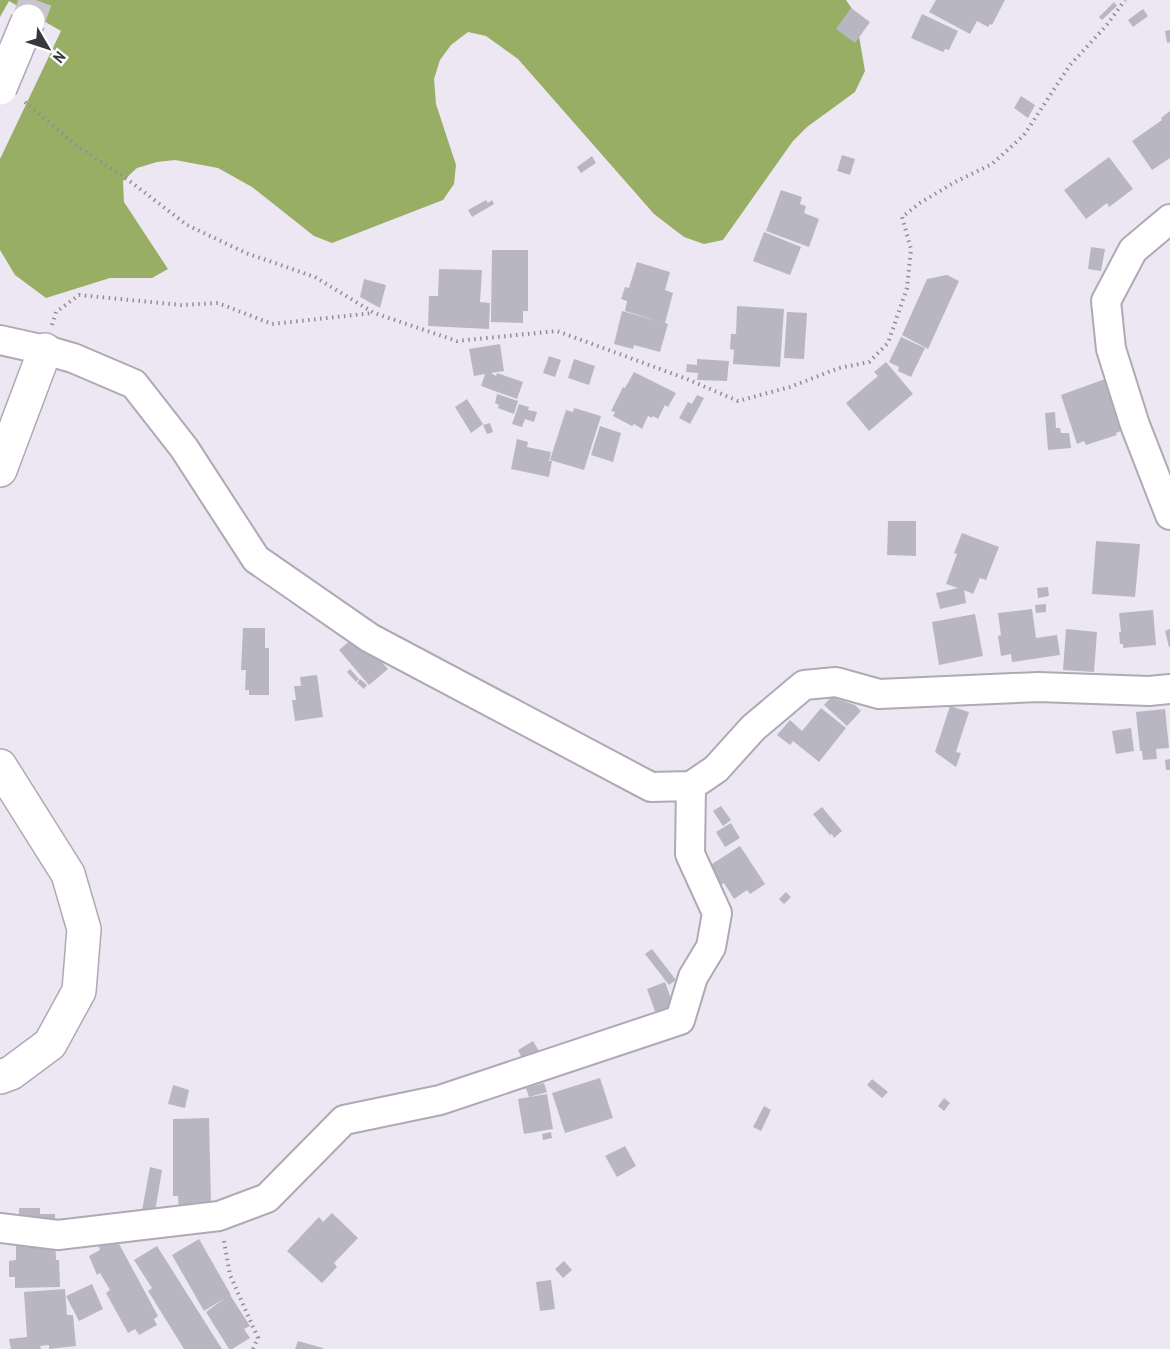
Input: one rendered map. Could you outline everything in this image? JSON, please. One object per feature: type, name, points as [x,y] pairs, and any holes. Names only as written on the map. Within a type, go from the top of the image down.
[{"type":"main road","points":[[9,92],[28,21]]},
{"type":"main road","points":[[0,470],[45,350]]},
{"type":"main road","points":[[0,766],[69,874],[84,929],[79,991],[50,1044],[11,1073],[0,1077]]},
{"type":"street","points":[[1170,219],[1133,250],[1106,301],[1111,350],[1135,425],[1170,515]]},
{"type":"street","points":[[0,340],[73,358],[134,384],[184,448],[256,559],[370,638],[651,787],[691,786],[716,769],[753,728],[804,685],[836,682],[879,694],[1038,687],[1149,691],[1170,689]]},
{"type":"street","points":[[0,1228],[58,1234],[219,1216],[267,1198],[344,1120],[440,1100],[680,1020],[693,977],[711,947],[717,913],[690,854],[691,786]]},
{"type":"path","points":[[9,92],[77,146],[188,225],[246,253],[315,277],[374,313],[457,341],[557,331],[687,379],[738,401],[790,387],[838,368],[869,362],[888,343],[907,288],[911,249],[902,217],[920,203],[992,164],[1024,135],[1070,65],[1106,26],[1125,0]]},
{"type":"path","points":[[45,350],[56,312],[80,295],[181,305],[218,303],[272,324],[374,313]]},
{"type":"path","points":[[219,1216],[230,1275],[258,1338],[253,1349]]},
{"type":"green space","points":[[0,0],[846,0],[855,13],[865,71],[855,92],[807,127],[793,141],[723,240],[704,244],[684,237],[654,214],[518,59],[486,36],[468,32],[451,45],[440,60],[434,79],[436,104],[456,165],[454,184],[443,200],[332,243],[314,236],[252,187],[218,168],[175,160],[157,162],[137,168],[123,181],[124,202],[168,269],[152,278],[110,278],[46,298],[15,275],[0,250],[0,159],[61,31],[9,1],[0,17]]},
{"type":"building","points":[[936,0],[1005,0],[992,25],[988,27],[977,21],[970,34],[929,12]]},
{"type":"building","points":[[1114,2],[1117,6],[1102,20],[1099,17]]},
{"type":"building","points":[[851,8],[870,22],[855,43],[836,29]]},
{"type":"building","points":[[1143,9],[1148,16],[1133,27],[1128,20]]},
{"type":"building","points":[[922,14],[958,31],[949,50],[945,49],[943,52],[911,38]]},
{"type":"building","points":[[1170,30],[1170,42],[1167,43],[1165,31]]},
{"type":"building","points":[[1021,96],[1035,105],[1028,118],[1014,108]]},
{"type":"building","points":[[1170,111],[1170,158],[1152,170],[1132,141],[1162,120],[1161,118]]},
{"type":"building","points":[[842,155],[855,159],[850,175],[837,171]]},
{"type":"building","points":[[592,156],[596,163],[581,173],[577,167]]},
{"type":"building","points":[[1109,157],[1133,189],[1109,207],[1107,203],[1086,219],[1064,190]]},
{"type":"building","points":[[781,190],[802,197],[800,204],[806,206],[804,213],[819,219],[809,247],[766,231]]},
{"type":"building","points":[[486,200],[488,203],[492,200],[494,204],[472,217],[468,210]]},
{"type":"building","points":[[764,232],[801,247],[790,275],[753,261]]},
{"type":"building","points":[[1091,247],[1105,249],[1101,271],[1088,269]]},
{"type":"building","points":[[492,250],[528,250],[528,311],[523,311],[523,323],[491,322]]},
{"type":"building","points":[[637,262],[670,272],[665,290],[673,293],[660,352],[634,345],[633,349],[614,344],[622,311],[661,322],[625,311],[627,301],[621,299],[625,287],[629,288]]},
{"type":"building","points":[[439,269],[482,270],[480,302],[490,303],[489,329],[428,326],[429,296],[438,296]]},
{"type":"building","points":[[947,275],[959,281],[928,349],[902,335],[927,279]]},
{"type":"building","points":[[364,279],[386,285],[380,308],[360,297]]},
{"type":"building","points":[[737,306],[784,309],[780,367],[733,364],[734,350],[730,349],[731,334],[736,334]]},
{"type":"building","points":[[787,312],[807,313],[804,359],[784,358]]},
{"type":"building","points":[[901,337],[925,348],[911,377],[898,371],[899,367],[889,362]]},
{"type":"building","points":[[500,344],[504,371],[491,373],[523,382],[517,399],[481,386],[485,374],[474,376],[469,349]]},
{"type":"building","points":[[549,356],[561,360],[555,377],[543,373]]},
{"type":"building","points":[[574,359],[595,366],[589,385],[568,378]]},
{"type":"building","points":[[697,359],[729,361],[727,381],[697,380],[698,373],[686,372],[687,364],[697,365]]},
{"type":"building","points":[[886,362],[913,394],[869,431],[846,403],[878,376],[874,372]]},
{"type":"building","points":[[634,372],[676,393],[668,407],[665,405],[658,419],[648,416],[642,429],[613,416],[615,412],[611,411],[623,387],[625,388]]},
{"type":"building","points":[[1105,379],[1123,430],[1116,433],[1117,435],[1086,445],[1084,441],[1077,444],[1061,395]]},
{"type":"building","points":[[497,394],[518,401],[514,414],[498,408],[499,405],[495,403]]},
{"type":"building","points":[[697,395],[704,398],[690,424],[679,418],[688,402],[692,404]]},
{"type":"building","points":[[467,399],[483,424],[471,433],[455,407]]},
{"type":"building","points":[[519,404],[529,407],[528,410],[537,412],[534,422],[525,419],[522,427],[512,424]]},
{"type":"building","points":[[574,408],[601,416],[584,470],[550,460],[566,410],[573,412]]},
{"type":"building","points":[[1055,412],[1056,428],[1060,428],[1061,433],[1069,433],[1071,448],[1048,450],[1045,413]]},
{"type":"building","points":[[490,423],[493,432],[487,434],[483,425]]},
{"type":"building","points":[[600,426],[621,433],[613,462],[591,455]]},
{"type":"building","points":[[517,439],[528,442],[527,447],[551,452],[549,477],[511,469]]},
{"type":"building","points":[[888,521],[916,521],[916,556],[887,555]]},
{"type":"building","points":[[962,533],[999,547],[986,580],[980,578],[973,594],[964,590],[966,603],[940,609],[936,593],[958,588],[946,584]]},
{"type":"building","points":[[1096,541],[1140,544],[1135,597],[1092,594]]},
{"type":"building","points":[[1048,587],[1049,596],[1038,598],[1037,588]]},
{"type":"building","points":[[1046,604],[1046,612],[1036,613],[1035,605]]},
{"type":"building","points":[[1032,609],[1036,638],[1057,635],[1060,655],[1012,662],[1011,654],[1001,656],[998,613]]},
{"type":"building","points":[[1153,610],[1156,645],[1123,648],[1123,644],[1120,644],[1119,613]]},
{"type":"building","points":[[975,614],[983,656],[939,665],[932,622]]},
{"type":"building","points":[[243,628],[265,628],[265,648],[269,648],[269,695],[249,695],[249,690],[245,690],[246,670],[241,670]]},
{"type":"building","points":[[1066,629],[1097,632],[1094,672],[1063,670]]},
{"type":"building","points":[[1170,629],[1170,647],[1169,647],[1165,631]]},
{"type":"building","points":[[352,639],[365,653],[370,649],[388,669],[369,685],[339,650]]},
{"type":"building","points":[[350,669],[359,679],[356,682],[347,672]]},
{"type":"building","points":[[317,675],[323,717],[295,721],[292,700],[296,700],[294,686],[301,686],[300,677]]},
{"type":"building","points":[[360,679],[367,685],[364,689],[357,683]]},
{"type":"building","points":[[831,697],[855,705],[861,711],[847,726],[824,705]]},
{"type":"building","points":[[950,706],[969,712],[956,752],[961,753],[956,767],[935,752]]},
{"type":"building","points":[[821,708],[846,728],[819,762],[793,741],[790,745],[777,735],[790,720],[802,731]]},
{"type":"building","points":[[1165,709],[1169,748],[1156,749],[1157,759],[1143,760],[1136,712]]},
{"type":"building","points":[[1131,728],[1134,751],[1116,754],[1112,731]]},
{"type":"building","points":[[1170,759],[1170,770],[1166,770],[1165,760]]},
{"type":"building","points":[[721,806],[731,820],[723,826],[713,811]]},
{"type":"building","points":[[822,807],[842,831],[834,838],[813,814]]},
{"type":"building","points":[[731,823],[740,838],[725,847],[716,832]]},
{"type":"building","points":[[740,846],[765,884],[750,894],[747,890],[734,899],[724,883],[721,885],[709,866]]},
{"type":"building","points":[[786,892],[791,897],[784,904],[779,899]]},
{"type":"building","points":[[652,949],[676,980],[669,985],[645,954]]},
{"type":"building","points":[[665,982],[674,1007],[656,1014],[647,989]]},
{"type":"building","points":[[533,1041],[542,1056],[525,1064],[518,1050]]},
{"type":"building","points":[[600,1078],[613,1118],[565,1133],[552,1093]]},
{"type":"building","points":[[872,1079],[888,1092],[882,1098],[867,1085]]},
{"type":"building","points":[[544,1083],[547,1092],[529,1097],[526,1088]]},
{"type":"building","points":[[173,1085],[189,1090],[185,1108],[168,1104]]},
{"type":"building","points":[[547,1094],[553,1129],[524,1134],[518,1099]]},
{"type":"building","points":[[944,1098],[950,1103],[944,1111],[938,1106]]},
{"type":"building","points":[[764,1106],[771,1110],[761,1131],[753,1127]]},
{"type":"building","points":[[209,1118],[211,1203],[179,1212],[178,1196],[173,1196],[173,1119]]},
{"type":"building","points":[[551,1132],[552,1138],[543,1140],[542,1134]]},
{"type":"building","points":[[625,1146],[636,1166],[617,1177],[605,1156]]},
{"type":"building","points":[[150,1167],[162,1170],[154,1218],[141,1216]]},
{"type":"building","points":[[19,1208],[40,1208],[40,1214],[55,1214],[55,1234],[19,1234]]},
{"type":"building","points":[[332,1213],[358,1238],[334,1263],[337,1267],[322,1283],[287,1251],[319,1217],[323,1222]]},
{"type":"building","points":[[55,1235],[60,1287],[15,1288],[15,1277],[9,1277],[9,1261],[16,1260],[16,1236]]},
{"type":"building","points":[[199,1239],[250,1326],[244,1329],[250,1338],[232,1349],[229,1349],[206,1312],[225,1298],[204,1311],[172,1255]]},
{"type":"building","points":[[118,1242],[158,1316],[154,1319],[157,1325],[139,1335],[135,1329],[128,1333],[106,1293],[110,1290],[100,1273],[97,1275],[89,1256],[100,1250],[98,1245]]},
{"type":"building","points":[[157,1246],[222,1349],[184,1349],[148,1291],[152,1288],[134,1260]]},
{"type":"building","points":[[564,1261],[572,1270],[563,1278],[555,1269]]},
{"type":"building","points":[[551,1280],[555,1309],[540,1311],[536,1282]]},
{"type":"building","points":[[92,1284],[103,1309],[79,1321],[66,1296]]},
{"type":"building","points":[[65,1289],[67,1315],[73,1315],[76,1346],[49,1349],[49,1345],[40,1346],[41,1349],[11,1349],[9,1339],[27,1337],[24,1292]]},
{"type":"building","points":[[298,1341],[323,1348],[323,1349],[295,1349]]},
{"type":"tunnel","points":[[28,21],[36,0]]}]
